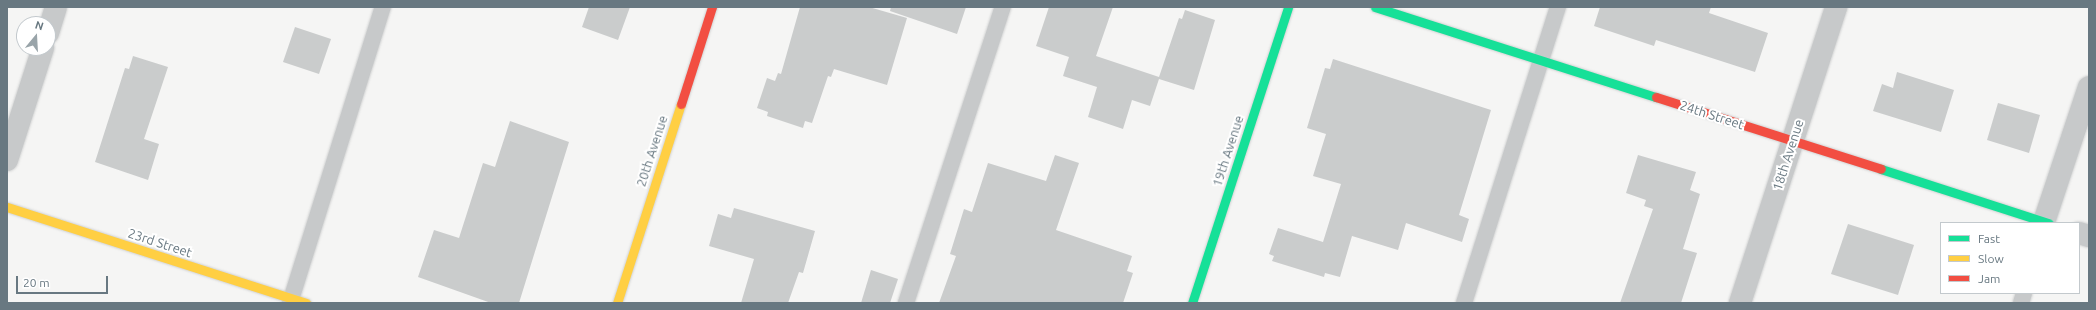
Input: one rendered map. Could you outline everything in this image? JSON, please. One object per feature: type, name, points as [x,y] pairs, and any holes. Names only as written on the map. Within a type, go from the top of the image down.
[{"type":"street","name":"20th Avenue","points":[[617,303],[712,7]]},
{"type":"street","name":"19th Avenue","points":[[1192,303],[1288,7]]},
{"type":"street","name":"24th Street","points":[[1375,7],[1792,140],[2042,222]]},
{"type":"street","name":"18th Avenue","points":[[1740,303],[1836,7]]},
{"type":"street","points":[[7,160],[40,56]]},
{"type":"street","points":[[2045,222],[2089,87]]},
{"type":"street","name":"23rd Street","points":[[7,208],[296,301]]},
{"type":"lane","points":[[296,301],[383,7]]},
{"type":"lane","points":[[906,303],[1003,7]]},
{"type":"lane","points":[[1464,303],[1558,7]]},
{"type":"building","points":[[589,7],[630,7],[618,40],[582,27]]},
{"type":"building","points":[[800,7],[869,7],[907,18],[887,85],[834,69],[831,77],[828,76],[812,123],[805,121],[803,128],[767,116],[768,112],[757,108],[767,78],[775,81],[778,73],[781,74]]},
{"type":"building","points":[[891,7],[966,7],[957,34],[890,11]]},
{"type":"building","points":[[1049,7],[1113,7],[1096,56],[1159,77],[1179,18],[1182,19],[1185,10],[1215,20],[1194,90],[1159,79],[1150,106],[1132,100],[1123,129],[1088,117],[1097,87],[1063,76],[1069,57],[1036,46]]},
{"type":"building","points":[[1600,7],[1711,7],[1709,13],[1768,33],[1755,72],[1656,40],[1654,46],[1594,26]]},
{"type":"building","points":[[295,27],[331,39],[319,74],[283,62]]},
{"type":"building","points":[[133,56],[168,67],[144,139],[159,144],[148,180],[95,162],[125,68],[129,69]]},
{"type":"building","points":[[1333,59],[1491,110],[1459,215],[1469,219],[1462,242],[1406,223],[1398,250],[1352,236],[1340,277],[1325,273],[1324,277],[1272,261],[1274,256],[1269,254],[1278,228],[1323,242],[1341,184],[1313,176],[1326,134],[1307,128],[1325,68],[1330,69]]},
{"type":"building","points":[[1897,72],[1954,90],[1941,132],[1873,111],[1882,84],[1893,88]]},
{"type":"building","points":[[1998,103],[2040,115],[2029,153],[1987,140]]},
{"type":"building","points":[[510,121],[569,142],[519,303],[491,303],[418,277],[434,230],[459,238],[483,163],[495,167]]},
{"type":"building","points":[[1055,155],[1079,163],[1056,230],[1132,256],[1127,271],[1133,273],[1123,303],[939,303],[956,256],[950,254],[964,209],[972,212],[988,163],[1046,181]]},
{"type":"building","points":[[1638,155],[1696,172],[1690,190],[1700,194],[1683,249],[1697,253],[1681,303],[1620,303],[1653,209],[1644,206],[1646,200],[1626,193]]},
{"type":"building","points":[[734,208],[815,231],[803,273],[799,272],[788,303],[741,303],[754,259],[709,246],[718,214],[731,218]]},
{"type":"building","points":[[1848,224],[1914,245],[1898,295],[1831,274]]},
{"type":"building","points":[[871,270],[898,279],[890,303],[861,303]]},
{"type":"traffic: fast","points":[[1192,303],[1288,7]]},
{"type":"traffic: fast","points":[[1375,7],[1656,97]]},
{"type":"traffic: fast","points":[[1881,169],[2045,222]]},
{"type":"traffic: slow","points":[[617,303],[681,104]]},
{"type":"traffic: slow","points":[[7,207],[306,303]]},
{"type":"traffic: jam","points":[[681,104],[712,7]]},
{"type":"traffic: jam","points":[[1656,97],[1881,169]]}]
